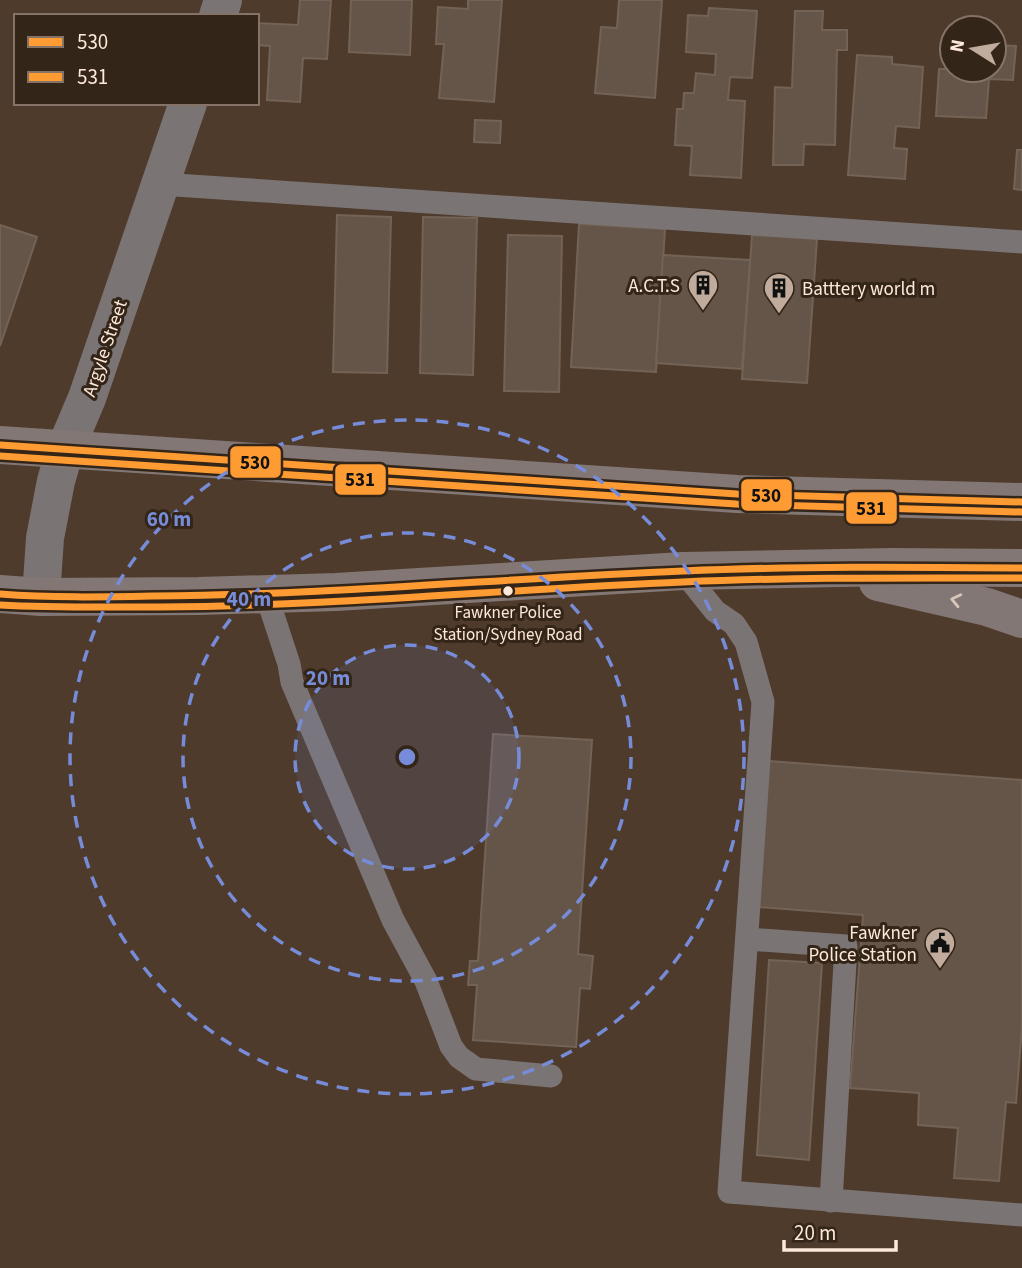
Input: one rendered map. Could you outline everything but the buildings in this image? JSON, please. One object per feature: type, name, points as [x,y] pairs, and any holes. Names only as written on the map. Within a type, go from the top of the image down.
[{"type":"highway","points":[[0,445],[737,494],[1022,502]]},
{"type":"highway","points":[[821,568],[987,607],[1022,619]]},
{"type":"highway","points":[[0,594],[41,597],[266,594],[683,571],[1022,568]]},
{"type":"street","name":"Argyle Street","points":[[41,597],[46,538],[56,481],[65,450],[87,398],[187,105]]},
{"type":"lane","points":[[161,184],[1022,243]]},
{"type":"lane","points":[[683,571],[716,611],[734,624],[746,642],[763,702],[729,1192],[1022,1215]]},
{"type":"lane","points":[[266,594],[292,681],[393,919],[426,981],[451,1046],[459,1057],[476,1069],[551,1076]]},
{"type":"lane","points":[[747,939],[846,946],[831,1201]]},
{"type":"transit line","name":"530","points":[[0,445],[737,494],[1022,502]]},
{"type":"transit line","name":"531","points":[[0,456],[736,504],[1022,512]]},
{"type":"transit line","name":"530","points":[[0,594],[77,597],[220,595],[725,569],[1022,568]]},
{"type":"transit line","name":"531","points":[[0,605],[225,606],[725,580],[1022,578]]},
{"type":"place","name":"A.C.T.S","points":[[703,312]]},
{"type":"place","name":"Batttery world m","points":[[779,315]]},
{"type":"place","name":"Fawkner Police Station/Sydney Road","points":[[508,591]]},
{"type":"place","name":"Fawkner Police Station","points":[[940,970]]}]
